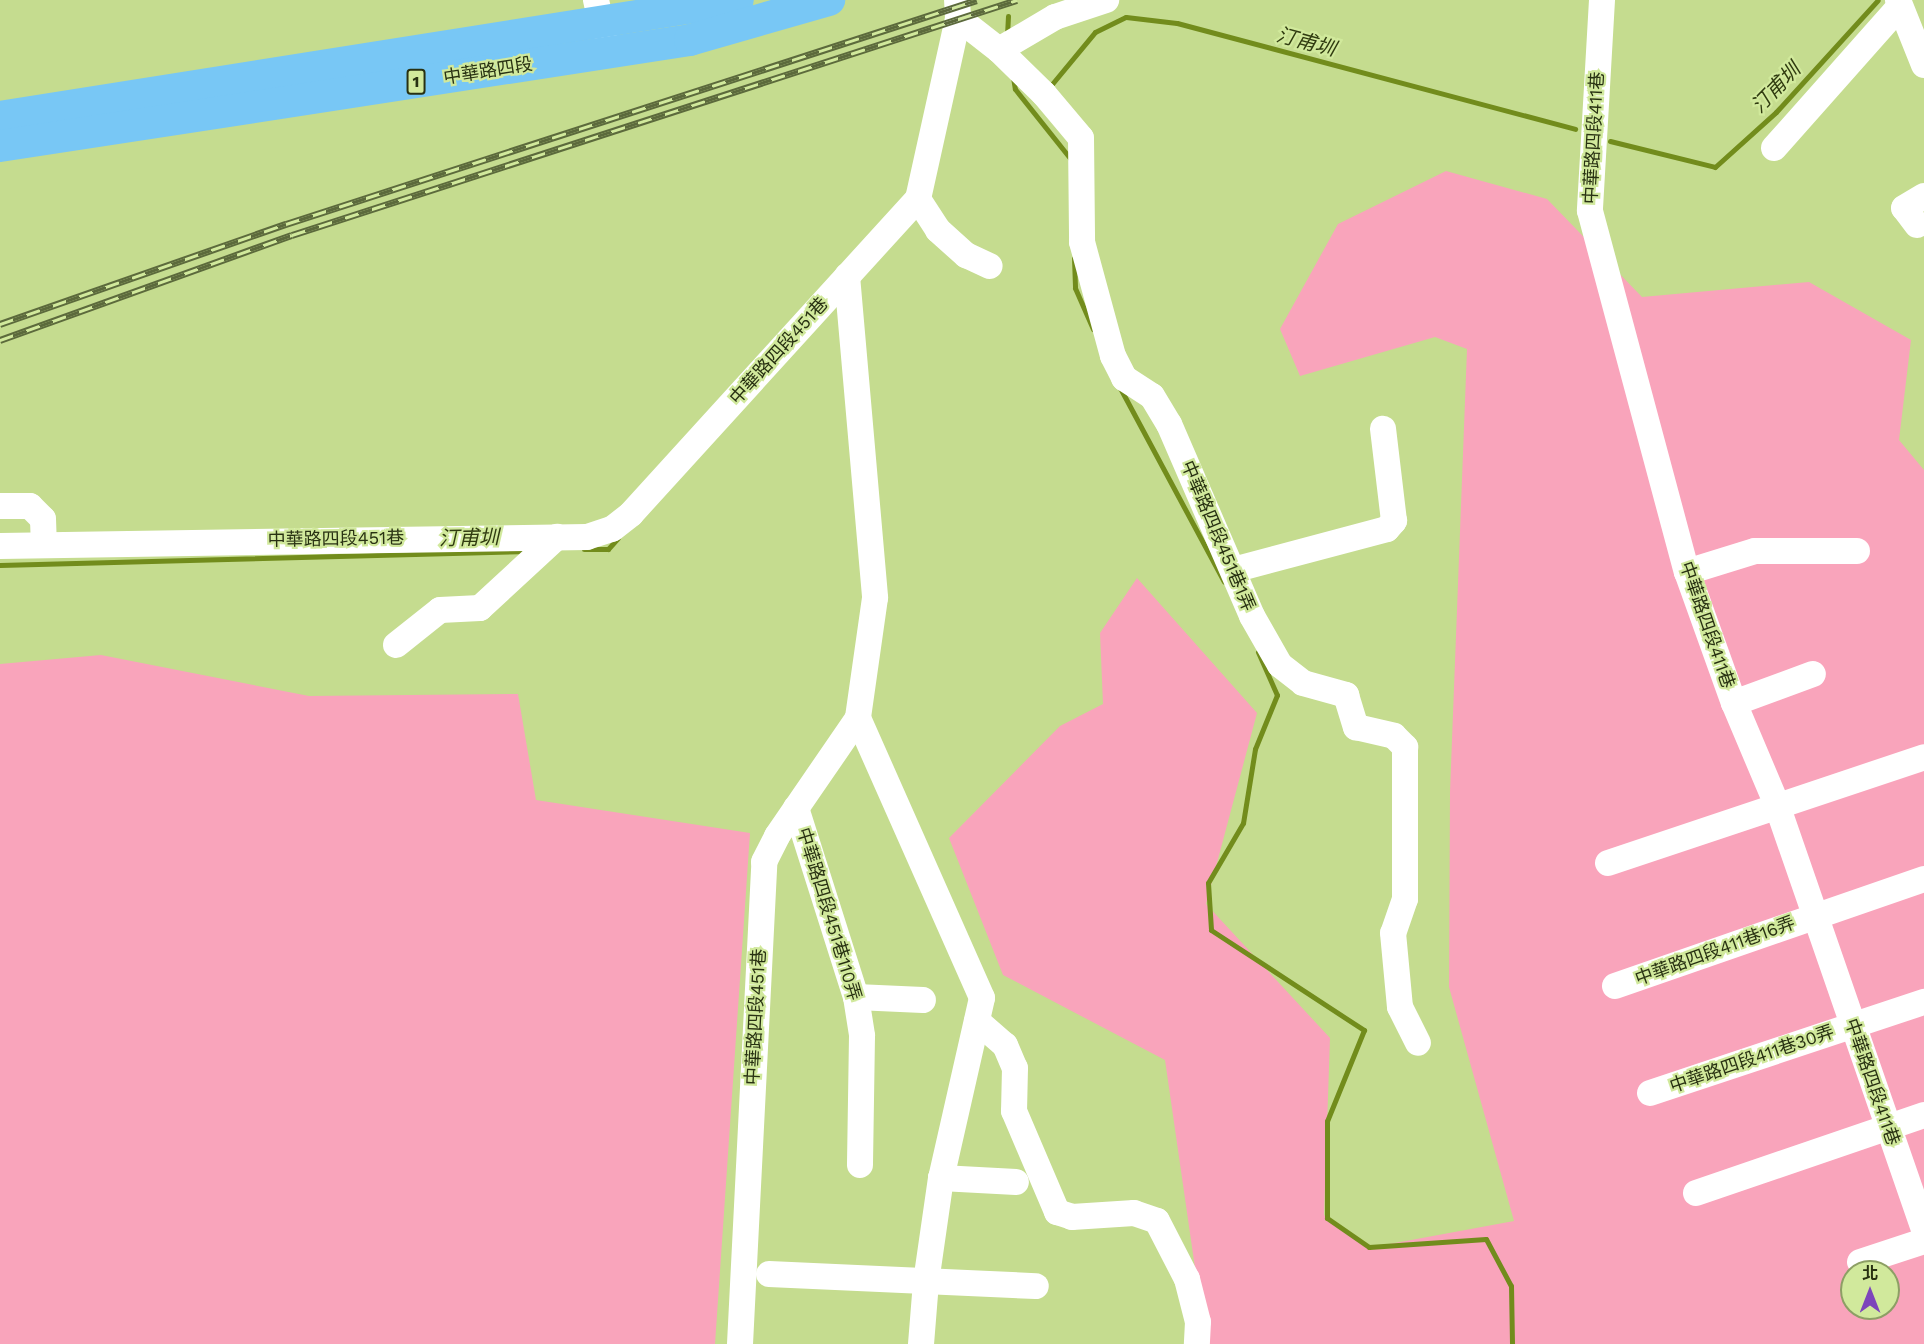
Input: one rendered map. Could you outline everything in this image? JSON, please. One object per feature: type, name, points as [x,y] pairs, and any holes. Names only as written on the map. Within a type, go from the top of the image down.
[{"type":"main road","name":"中華路四段","points":[[0,117],[599,11],[738,0]]},
{"type":"main road","name":"中華路四段","points":[[0,146],[690,40],[829,0]]},
{"type":"lane","points":[[999,50],[1055,16],[1106,0]]},
{"type":"lane","name":"中華路四段411巷","points":[[1602,0],[1590,211],[1687,572],[1734,703],[1777,805],[1924,1230]]},
{"type":"lane","points":[[1774,148],[1899,4],[1924,65]]},
{"type":"lane","points":[[958,9],[918,199],[938,230],[966,255],[990,266]]},
{"type":"lane","name":"中華路四段451巷1弄","points":[[958,9],[1063,113],[1080,138],[1082,242],[1113,356],[1124,378],[1152,396],[1169,424],[1252,616],[1280,665],[1303,683],[1346,695],[1356,727],[1394,736],[1405,747],[1405,898],[1393,933],[1400,1007],[1418,1043]]},
{"type":"lane","points":[[599,11],[607,53]]},
{"type":"lane","points":[[1917,225],[1904,208],[1924,196]]},
{"type":"lane","name":"中華路四段451巷","points":[[0,546],[557,537],[595,534],[612,529],[631,514],[918,199]]},
{"type":"lane","name":"中華路四段451巷","points":[[740,1344],[764,862],[796,808],[858,718],[875,598],[847,276]]},
{"type":"lane","points":[[1233,570],[1387,529],[1394,521],[1383,429]]},
{"type":"lane","points":[[0,506],[30,506],[43,519],[44,544]]},
{"type":"lane","points":[[396,645],[440,610],[480,608],[557,537]]},
{"type":"lane","points":[[1687,572],[1755,550],[1857,550]]},
{"type":"lane","points":[[1734,703],[1814,674]]},
{"type":"lane","points":[[858,718],[982,998],[941,1178],[926,1282],[921,1344]]},
{"type":"lane","points":[[1608,863],[1924,757]]},
{"type":"lane","name":"中華路四段451巷110弄","points":[[796,808],[856,997],[862,1036],[860,1165]]},
{"type":"lane","name":"中華路四段411巷16弄","points":[[1614,986],[1924,879]]},
{"type":"lane","points":[[856,997],[923,1000]]},
{"type":"lane","name":"中華路四段411巷30弄","points":[[1650,1093],[1924,1002]]},
{"type":"lane","points":[[977,1021],[1005,1045],[1015,1068],[1014,1111],[1057,1212],[1072,1217],[1134,1213],[1157,1221],[1187,1280],[1198,1322],[1197,1344]]},
{"type":"lane","points":[[1696,1193],[1924,1115]]},
{"type":"lane","points":[[941,1178],[1016,1182]]},
{"type":"lane","points":[[1866,1260],[1924,1241]]},
{"type":"lane","points":[[769,1274],[1036,1286]]},
{"type":"shaded area","points":[[1446,171],[1547,199],[1642,297],[1809,282],[1911,340],[1899,440],[1924,470],[1924,1344],[1206,1344],[1165,1060],[1003,975],[949,838],[1060,726],[1103,704],[1100,633],[1137,578],[1257,713],[1206,904],[1330,1038],[1324,1215],[1368,1248],[1514,1221],[1449,987],[1450,792],[1467,349],[1435,337],[1300,376],[1280,329],[1338,224]]},
{"type":"shaded area","points":[[101,655],[309,696],[518,694],[536,800],[750,833],[715,1344],[0,1344],[0,664]]},
{"type":"waterway","name":"汀甫圳","points":[[1610,141],[1715,167],[1776,112],[1878,0]]},
{"type":"waterway","points":[[1007,35],[1008,16]]},
{"type":"waterway","name":"汀甫圳","points":[[1052,84],[1095,32],[1126,17],[1177,23],[1575,129]]},
{"type":"waterway","points":[[1013,77],[1015,89],[1073,162]]},
{"type":"waterway","points":[[1074,258],[1075,288],[1093,329]]},
{"type":"waterway","points":[[1119,386],[1224,582]]},
{"type":"waterway","name":"汀甫圳","points":[[584,549],[608,549],[618,538]]},
{"type":"waterway","name":"汀甫圳","points":[[0,565],[530,551]]},
{"type":"waterway","points":[[1258,652],[1277,695],[1255,749],[1243,823],[1208,883],[1211,930],[1364,1030],[1327,1121],[1327,1218],[1369,1247],[1486,1239],[1511,1286],[1512,1344]]},
{"type":"railway","points":[[0,324],[286,224],[977,0]]},
{"type":"railway","points":[[0,340],[292,235],[1017,0]]}]
